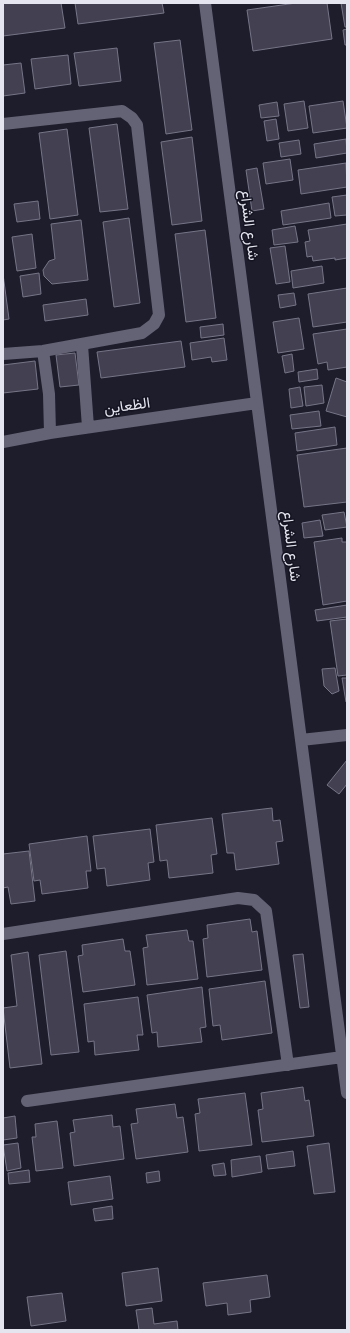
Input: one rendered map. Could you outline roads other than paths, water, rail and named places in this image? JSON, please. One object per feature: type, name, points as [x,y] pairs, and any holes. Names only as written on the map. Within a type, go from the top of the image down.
[{"type":"street","name":"شارع الشراع","points":[[205,3],[347,1093]]},
{"type":"street","points":[[3,124],[122,111],[132,118],[137,125],[159,315],[154,324],[142,333],[43,351],[3,354]]},
{"type":"street","points":[[82,345],[88,427]]},
{"type":"street","points":[[43,351],[49,394],[50,433]]},
{"type":"street","name":"الظعاين","points":[[3,442],[88,427],[257,403]]},
{"type":"street","points":[[301,740],[347,735]]},
{"type":"street","points":[[3,934],[238,898],[254,900],[266,911],[288,1065]]},
{"type":"street","points":[[27,1100],[342,1057]]}]
